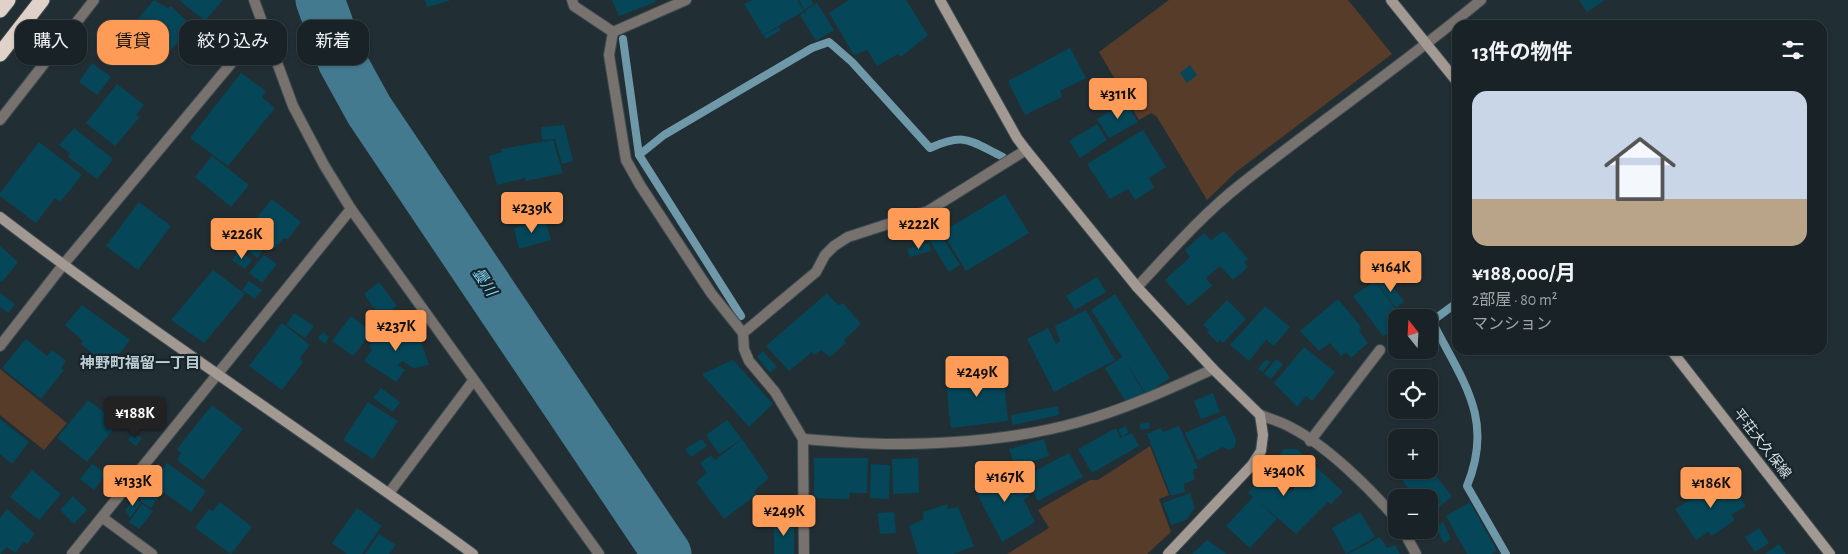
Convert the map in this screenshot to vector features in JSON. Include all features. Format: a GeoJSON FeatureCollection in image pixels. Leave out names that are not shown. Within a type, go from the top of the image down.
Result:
{"type":"FeatureCollection","features":[{"type":"Feature","properties":{"kind":"highway"},"geometry":{"type":"LineString","coordinates":[[0,10],[8,0]]}},
{"type":"Feature","properties":{"kind":"highway"},"geometry":{"type":"LineString","coordinates":[[0,54],[42,0]]}},
{"type":"Feature","properties":{"kind":"street"},"geometry":{"type":"LineString","coordinates":[[0,120],[94,0]]}},
{"type":"Feature","properties":{"kind":"street"},"geometry":{"type":"LineString","coordinates":[[254,0],[262,20]]}},
{"type":"Feature","properties":{"kind":"street"},"geometry":{"type":"LineString","coordinates":[[572,0],[574,6],[613,32]]}},
{"type":"Feature","properties":{"kind":"street"},"geometry":{"type":"LineString","coordinates":[[613,32],[686,0]]}},
{"type":"Feature","properties":{"kind":"street"},"geometry":{"type":"LineString","coordinates":[[940,0],[1026,150],[1137,287],[1213,369],[1260,415],[1292,428],[1310,440],[1376,496],[1388,510]]}},
{"type":"Feature","properties":{"kind":"street"},"geometry":{"type":"LineString","coordinates":[[1391,0],[1452,76]]}},
{"type":"Feature","properties":{"kind":"street"},"geometry":{"type":"LineString","coordinates":[[1457,20],[1481,0]]}},
{"type":"Feature","properties":{"kind":"street"},"geometry":{"type":"LineString","coordinates":[[1137,287],[1209,213],[1239,186],[1452,24]]}},
{"type":"Feature","properties":{"kind":"street"},"geometry":{"type":"LineString","coordinates":[[613,32],[609,55],[626,160],[640,185],[711,293],[744,333],[744,349],[749,361],[775,392],[803,439],[804,554]]}},
{"type":"Feature","properties":{"kind":"street"},"geometry":{"type":"LineString","coordinates":[[0,346],[63,265],[230,65]]}},
{"type":"Feature","properties":{"kind":"street"},"geometry":{"type":"LineString","coordinates":[[278,65],[293,106],[324,165],[351,209],[472,381],[599,554]]}},
{"type":"Feature","properties":{"kind":"street"},"geometry":{"type":"LineString","coordinates":[[744,333],[816,272],[825,255],[834,246],[848,237],[928,211],[1026,150]]}},
{"type":"Feature","properties":{"kind":"street"},"geometry":{"type":"LineString","coordinates":[[72,554],[351,209]]}},
{"type":"Feature","properties":{"kind":"street"},"geometry":{"type":"LineString","coordinates":[[0,217],[63,265],[216,375],[390,493],[473,554]]}},
{"type":"Feature","properties":{"kind":"street"},"geometry":{"type":"LineString","coordinates":[[1310,440],[1380,350]]}},
{"type":"Feature","properties":{"kind":"street","name":"平荘大久保線"},"geometry":{"type":"LineString","coordinates":[[1675,355],[1830,554]]}},
{"type":"Feature","properties":{"kind":"street"},"geometry":{"type":"LineString","coordinates":[[803,439],[890,444],[948,442],[1012,436],[1078,422],[1143,402],[1213,369]]}},
{"type":"Feature","properties":{"kind":"street"},"geometry":{"type":"LineString","coordinates":[[390,493],[472,381]]}},
{"type":"Feature","properties":{"kind":"street"},"geometry":{"type":"LineString","coordinates":[[1168,554],[1252,465],[1261,451],[1263,435],[1260,415]]}},
{"type":"Feature","properties":{"kind":"street"},"geometry":{"type":"LineString","coordinates":[[102,518],[152,554]]}},
{"type":"Feature","properties":{"kind":"street"},"geometry":{"type":"LineString","coordinates":[[1408,539],[1416,554]]}},
{"type":"Feature","properties":{"kind":"shaded area"},"geometry":{"type":"Polygon","coordinates":[[[1169,0],[1348,0],[1392,54],[1236,172],[1207,200],[1157,117],[1151,113],[1139,120],[1099,52],[1169,0]]]}},
{"type":"Feature","properties":{"kind":"shaded area"},"geometry":{"type":"Polygon","coordinates":[[[0,369],[67,423],[44,450],[0,415],[0,369]]]}},
{"type":"Feature","properties":{"kind":"shaded area"},"geometry":{"type":"Polygon","coordinates":[[[1150,446],[1169,495],[1159,499],[1171,532],[1147,554],[1007,554],[1049,528],[1038,510],[1090,480],[1098,480],[1150,446]]]}},
{"type":"Feature","properties":{"kind":"building"},"geometry":{"type":"Polygon","coordinates":[[[154,0],[168,8],[171,6],[186,20],[179,20],[179,44],[177,43],[169,52],[169,20],[137,20],[154,0]]]}},
{"type":"Feature","properties":{"kind":"building"},"geometry":{"type":"Polygon","coordinates":[[[179,0],[223,0],[206,20],[179,0]]]}},
{"type":"Feature","properties":{"kind":"building"},"geometry":{"type":"Polygon","coordinates":[[[425,0],[449,0],[449,1],[427,7],[425,0]]]}},
{"type":"Feature","properties":{"kind":"building"},"geometry":{"type":"Polygon","coordinates":[[[612,0],[655,0],[656,2],[619,16],[612,0]]]}},
{"type":"Feature","properties":{"kind":"building"},"geometry":{"type":"Polygon","coordinates":[[[752,0],[797,0],[804,11],[763,35],[744,4],[752,0]]]}},
{"type":"Feature","properties":{"kind":"building"},"geometry":{"type":"Polygon","coordinates":[[[799,0],[811,0],[814,4],[804,10],[799,0]]]}},
{"type":"Feature","properties":{"kind":"building"},"geometry":{"type":"Polygon","coordinates":[[[849,0],[906,0],[928,35],[901,57],[898,54],[877,66],[867,50],[854,55],[829,13],[849,0]]]}},
{"type":"Feature","properties":{"kind":"building"},"geometry":{"type":"Polygon","coordinates":[[[1579,0],[1605,0],[1587,12],[1579,0]]]}},
{"type":"Feature","properties":{"kind":"building"},"geometry":{"type":"Polygon","coordinates":[[[817,3],[834,30],[816,41],[800,15],[804,12],[807,15],[805,11],[817,3]]]}},
{"type":"Feature","properties":{"kind":"building"},"geometry":{"type":"Polygon","coordinates":[[[779,27],[781,30],[766,39],[764,35],[779,27]]]}},
{"type":"Feature","properties":{"kind":"building"},"geometry":{"type":"Polygon","coordinates":[[[1070,48],[1086,78],[1060,91],[1062,97],[1025,115],[1008,81],[1070,48]]]}},
{"type":"Feature","properties":{"kind":"building"},"geometry":{"type":"Polygon","coordinates":[[[92,63],[111,77],[97,95],[79,82],[92,63]]]}},
{"type":"Feature","properties":{"kind":"building"},"geometry":{"type":"Polygon","coordinates":[[[1190,65],[1197,75],[1187,83],[1180,73],[1190,65]]]}},
{"type":"Feature","properties":{"kind":"building"},"geometry":{"type":"Polygon","coordinates":[[[241,73],[266,91],[262,97],[275,108],[228,166],[190,138],[241,73]]]}},
{"type":"Feature","properties":{"kind":"building"},"geometry":{"type":"Polygon","coordinates":[[[117,84],[144,105],[136,115],[140,117],[115,146],[86,123],[117,84]]]}},
{"type":"Feature","properties":{"kind":"building"},"geometry":{"type":"Polygon","coordinates":[[[1126,102],[1138,122],[1109,138],[1097,119],[1126,102]]]}},
{"type":"Feature","properties":{"kind":"building"},"geometry":{"type":"Polygon","coordinates":[[[1097,124],[1107,140],[1080,158],[1069,141],[1097,124]]]}},
{"type":"Feature","properties":{"kind":"building"},"geometry":{"type":"Polygon","coordinates":[[[564,125],[573,161],[562,164],[555,139],[542,140],[541,127],[564,125]]]}},
{"type":"Feature","properties":{"kind":"building"},"geometry":{"type":"Polygon","coordinates":[[[74,128],[113,159],[97,179],[68,157],[70,153],[59,145],[74,128]]]}},
{"type":"Feature","properties":{"kind":"building"},"geometry":{"type":"Polygon","coordinates":[[[1143,130],[1166,167],[1149,178],[1154,188],[1135,200],[1128,189],[1110,199],[1087,164],[1143,130]]]}},
{"type":"Feature","properties":{"kind":"building"},"geometry":{"type":"Polygon","coordinates":[[[553,140],[563,173],[526,181],[525,178],[497,185],[489,156],[502,152],[501,149],[553,140]]]}},
{"type":"Feature","properties":{"kind":"building"},"geometry":{"type":"Polygon","coordinates":[[[39,142],[82,175],[60,202],[55,198],[36,223],[0,196],[0,193],[39,142]]]}},
{"type":"Feature","properties":{"kind":"building"},"geometry":{"type":"Polygon","coordinates":[[[212,156],[249,185],[231,207],[195,177],[212,156]]]}},
{"type":"Feature","properties":{"kind":"building"},"geometry":{"type":"Polygon","coordinates":[[[1005,194],[1029,233],[966,271],[942,232],[1005,194]]]}},
{"type":"Feature","properties":{"kind":"building"},"geometry":{"type":"Polygon","coordinates":[[[272,199],[301,222],[288,239],[284,238],[275,248],[268,244],[257,258],[238,241],[272,199]]]}},
{"type":"Feature","properties":{"kind":"building"},"geometry":{"type":"Polygon","coordinates":[[[139,202],[171,226],[138,270],[106,246],[139,202]]]}},
{"type":"Feature","properties":{"kind":"building"},"geometry":{"type":"Polygon","coordinates":[[[545,220],[551,240],[519,249],[514,228],[545,220]]]}},
{"type":"Feature","properties":{"kind":"building"},"geometry":{"type":"Polygon","coordinates":[[[1224,231],[1248,259],[1244,263],[1248,267],[1233,280],[1220,266],[1206,278],[1212,286],[1188,306],[1165,280],[1190,257],[1185,250],[1204,233],[1211,240],[1224,231]]]}},
{"type":"Feature","properties":{"kind":"building"},"geometry":{"type":"Polygon","coordinates":[[[940,234],[960,265],[949,272],[930,241],[940,234]]]}},
{"type":"Feature","properties":{"kind":"building"},"geometry":{"type":"Polygon","coordinates":[[[929,243],[931,251],[910,257],[907,249],[929,243]]]}},
{"type":"Feature","properties":{"kind":"building"},"geometry":{"type":"Polygon","coordinates":[[[0,246],[18,262],[2,282],[0,281],[0,246]]]}},
{"type":"Feature","properties":{"kind":"building"},"geometry":{"type":"Polygon","coordinates":[[[239,250],[252,260],[245,269],[232,260],[239,250]]]}},
{"type":"Feature","properties":{"kind":"building"},"geometry":{"type":"Polygon","coordinates":[[[264,255],[277,264],[262,283],[249,273],[264,255]]]}},
{"type":"Feature","properties":{"kind":"building"},"geometry":{"type":"Polygon","coordinates":[[[213,270],[245,294],[204,343],[171,320],[213,270]]]}},
{"type":"Feature","properties":{"kind":"building"},"geometry":{"type":"Polygon","coordinates":[[[1097,277],[1106,292],[1075,310],[1066,296],[1097,277]]]}},
{"type":"Feature","properties":{"kind":"building"},"geometry":{"type":"Polygon","coordinates":[[[1385,278],[1404,301],[1396,308],[1378,284],[1385,278]]]}},
{"type":"Feature","properties":{"kind":"building"},"geometry":{"type":"Polygon","coordinates":[[[249,281],[262,290],[255,299],[242,290],[249,281]]]}},
{"type":"Feature","properties":{"kind":"building"},"geometry":{"type":"Polygon","coordinates":[[[1375,281],[1395,309],[1388,309],[1388,333],[1383,336],[1353,296],[1375,281]]]}},
{"type":"Feature","properties":{"kind":"building"},"geometry":{"type":"Polygon","coordinates":[[[379,282],[397,306],[381,318],[364,294],[379,282]]]}},
{"type":"Feature","properties":{"kind":"building"},"geometry":{"type":"Polygon","coordinates":[[[0,293],[15,304],[8,313],[0,307],[0,293]]]}},
{"type":"Feature","properties":{"kind":"building"},"geometry":{"type":"Polygon","coordinates":[[[827,293],[838,305],[843,303],[861,324],[844,340],[846,343],[830,357],[821,350],[814,355],[812,352],[789,371],[766,346],[827,293]]]}},
{"type":"Feature","properties":{"kind":"building"},"geometry":{"type":"Polygon","coordinates":[[[1115,294],[1170,378],[1146,394],[1125,361],[1144,393],[1127,404],[1105,368],[1122,357],[1091,310],[1115,294]]]}},
{"type":"Feature","properties":{"kind":"building"},"geometry":{"type":"Polygon","coordinates":[[[1338,299],[1361,327],[1359,331],[1368,343],[1351,358],[1346,352],[1341,356],[1330,343],[1319,351],[1300,331],[1338,299]]]}},
{"type":"Feature","properties":{"kind":"building"},"geometry":{"type":"Polygon","coordinates":[[[1227,300],[1246,319],[1223,343],[1220,340],[1218,343],[1203,325],[1227,300]]]}},
{"type":"Feature","properties":{"kind":"building"},"geometry":{"type":"Polygon","coordinates":[[[82,305],[130,340],[109,367],[81,344],[83,341],[65,325],[82,305]]]}},
{"type":"Feature","properties":{"kind":"building"},"geometry":{"type":"Polygon","coordinates":[[[1265,306],[1290,327],[1274,346],[1266,340],[1249,361],[1230,345],[1265,306]]]}},
{"type":"Feature","properties":{"kind":"building"},"geometry":{"type":"Polygon","coordinates":[[[1086,310],[1115,360],[1054,392],[1027,339],[1048,328],[1056,344],[1060,341],[1055,326],[1086,310]]]}},
{"type":"Feature","properties":{"kind":"building"},"geometry":{"type":"Polygon","coordinates":[[[294,313],[314,326],[305,338],[286,325],[294,313]]]}},
{"type":"Feature","properties":{"kind":"building"},"geometry":{"type":"Polygon","coordinates":[[[351,316],[372,332],[353,356],[332,341],[351,316]]]}},
{"type":"Feature","properties":{"kind":"building"},"geometry":{"type":"Polygon","coordinates":[[[394,321],[421,342],[429,365],[414,368],[402,361],[398,365],[405,370],[396,382],[364,361],[372,350],[369,346],[375,337],[379,338],[394,321]]]}},
{"type":"Feature","properties":{"kind":"building"},"geometry":{"type":"Polygon","coordinates":[[[282,323],[310,345],[300,358],[303,362],[282,390],[249,366],[282,323]]]}},
{"type":"Feature","properties":{"kind":"building"},"geometry":{"type":"Polygon","coordinates":[[[323,332],[329,337],[325,344],[318,338],[323,332]]]}},
{"type":"Feature","properties":{"kind":"building"},"geometry":{"type":"Polygon","coordinates":[[[26,339],[47,356],[52,350],[66,361],[61,368],[64,370],[41,399],[2,368],[26,339]]]}},
{"type":"Feature","properties":{"kind":"building"},"geometry":{"type":"Polygon","coordinates":[[[1304,347],[1335,372],[1312,401],[1306,396],[1297,407],[1274,383],[1304,347]]]}},
{"type":"Feature","properties":{"kind":"building"},"geometry":{"type":"Polygon","coordinates":[[[763,351],[777,367],[770,373],[757,357],[763,351]]]}},
{"type":"Feature","properties":{"kind":"building"},"geometry":{"type":"Polygon","coordinates":[[[1266,359],[1270,362],[1263,372],[1258,369],[1266,359]]]}},
{"type":"Feature","properties":{"kind":"building"},"geometry":{"type":"Polygon","coordinates":[[[1276,359],[1283,364],[1271,379],[1264,374],[1276,359]]]}},
{"type":"Feature","properties":{"kind":"building"},"geometry":{"type":"Polygon","coordinates":[[[733,360],[773,404],[749,427],[702,374],[733,360]]]}},
{"type":"Feature","properties":{"kind":"building"},"geometry":{"type":"Polygon","coordinates":[[[1003,369],[1008,421],[952,428],[950,425],[946,374],[1003,369]]]}},
{"type":"Feature","properties":{"kind":"building"},"geometry":{"type":"Polygon","coordinates":[[[381,388],[400,402],[393,412],[373,398],[381,388]]]}},
{"type":"Feature","properties":{"kind":"building"},"geometry":{"type":"Polygon","coordinates":[[[1213,393],[1220,412],[1201,419],[1194,401],[1213,393]]]}},
{"type":"Feature","properties":{"kind":"building"},"geometry":{"type":"Polygon","coordinates":[[[88,400],[118,423],[87,462],[57,438],[88,400]]]}},
{"type":"Feature","properties":{"kind":"building"},"geometry":{"type":"Polygon","coordinates":[[[368,402],[398,421],[373,459],[343,440],[368,402]]]}},
{"type":"Feature","properties":{"kind":"building"},"geometry":{"type":"Polygon","coordinates":[[[212,405],[243,429],[203,480],[177,460],[181,453],[177,449],[212,405]]]}},
{"type":"Feature","properties":{"kind":"building"},"geometry":{"type":"Polygon","coordinates":[[[1058,406],[1059,415],[1012,425],[1011,415],[1058,406]]]}},
{"type":"Feature","properties":{"kind":"building"},"geometry":{"type":"Polygon","coordinates":[[[1225,415],[1236,440],[1235,447],[1229,450],[1223,447],[1198,460],[1185,433],[1225,415]]]}},
{"type":"Feature","properties":{"kind":"building"},"geometry":{"type":"Polygon","coordinates":[[[0,419],[29,442],[12,464],[0,454],[0,419]]]}},
{"type":"Feature","properties":{"kind":"building"},"geometry":{"type":"Polygon","coordinates":[[[727,420],[742,439],[719,454],[706,435],[727,420]]]}},
{"type":"Feature","properties":{"kind":"building"},"geometry":{"type":"Polygon","coordinates":[[[1149,422],[1150,428],[1140,430],[1140,424],[1149,422]]]}},
{"type":"Feature","properties":{"kind":"building"},"geometry":{"type":"Polygon","coordinates":[[[1125,426],[1129,432],[1122,437],[1118,430],[1125,426]]]}},
{"type":"Feature","properties":{"kind":"building"},"geometry":{"type":"Polygon","coordinates":[[[1179,426],[1198,468],[1193,470],[1195,479],[1184,484],[1185,492],[1171,496],[1147,434],[1160,428],[1163,432],[1179,426]]]}},
{"type":"Feature","properties":{"kind":"building"},"geometry":{"type":"Polygon","coordinates":[[[1116,428],[1120,438],[1132,433],[1139,446],[1092,473],[1078,449],[1116,428]]]}},
{"type":"Feature","properties":{"kind":"building"},"geometry":{"type":"Polygon","coordinates":[[[133,432],[142,438],[136,446],[128,440],[133,432]]]}},
{"type":"Feature","properties":{"kind":"building"},"geometry":{"type":"Polygon","coordinates":[[[702,439],[707,446],[691,457],[685,449],[702,439]]]}},
{"type":"Feature","properties":{"kind":"building"},"geometry":{"type":"Polygon","coordinates":[[[742,439],[769,478],[754,491],[756,495],[724,519],[696,482],[707,473],[700,463],[711,455],[715,460],[742,439]]]}},
{"type":"Feature","properties":{"kind":"building"},"geometry":{"type":"Polygon","coordinates":[[[1044,439],[1049,456],[1015,467],[1009,449],[1044,439]]]}},
{"type":"Feature","properties":{"kind":"building"},"geometry":{"type":"Polygon","coordinates":[[[1284,449],[1297,449],[1343,492],[1331,504],[1328,502],[1296,534],[1259,502],[1277,519],[1250,548],[1226,526],[1253,497],[1248,493],[1284,449]],[[1289,479],[1284,486],[1291,492],[1297,485],[1289,479]]]}},
{"type":"Feature","properties":{"kind":"building"},"geometry":{"type":"Polygon","coordinates":[[[1069,453],[1083,477],[1038,501],[1025,476],[1069,453]]]}},
{"type":"Feature","properties":{"kind":"building"},"geometry":{"type":"Polygon","coordinates":[[[814,458],[868,458],[867,493],[850,493],[849,499],[814,498],[814,458]]]}},
{"type":"Feature","properties":{"kind":"building"},"geometry":{"type":"Polygon","coordinates":[[[918,458],[919,493],[893,494],[892,459],[918,458]]]}},
{"type":"Feature","properties":{"kind":"building"},"geometry":{"type":"Polygon","coordinates":[[[167,463],[206,491],[191,512],[152,484],[167,463]]]}},
{"type":"Feature","properties":{"kind":"building"},"geometry":{"type":"Polygon","coordinates":[[[92,464],[106,474],[94,490],[80,479],[92,464]]]}},
{"type":"Feature","properties":{"kind":"building"},"geometry":{"type":"Polygon","coordinates":[[[871,464],[890,465],[889,499],[870,498],[871,464]]]}},
{"type":"Feature","properties":{"kind":"building"},"geometry":{"type":"Polygon","coordinates":[[[1012,465],[1029,496],[1024,500],[1035,522],[1002,542],[973,486],[1012,465]]]}},
{"type":"Feature","properties":{"kind":"building"},"geometry":{"type":"Polygon","coordinates":[[[32,470],[61,494],[39,520],[10,497],[32,470]]]}},
{"type":"Feature","properties":{"kind":"building"},"geometry":{"type":"Polygon","coordinates":[[[1724,477],[1746,506],[1731,515],[1735,520],[1712,536],[1708,532],[1696,540],[1675,509],[1724,477]]]}},
{"type":"Feature","properties":{"kind":"building"},"geometry":{"type":"Polygon","coordinates":[[[1401,479],[1438,479],[1452,496],[1438,508],[1438,489],[1409,489],[1401,479]]]}},
{"type":"Feature","properties":{"kind":"building"},"geometry":{"type":"Polygon","coordinates":[[[147,487],[159,496],[151,508],[139,500],[147,487]]]}},
{"type":"Feature","properties":{"kind":"building"},"geometry":{"type":"Polygon","coordinates":[[[1190,493],[1195,508],[1186,520],[1171,525],[1163,503],[1190,493]]]}},
{"type":"Feature","properties":{"kind":"building"},"geometry":{"type":"Polygon","coordinates":[[[73,496],[87,510],[74,524],[60,510],[73,496]]]}},
{"type":"Feature","properties":{"kind":"building"},"geometry":{"type":"Polygon","coordinates":[[[134,498],[141,503],[130,518],[125,510],[134,498]]]}},
{"type":"Feature","properties":{"kind":"building"},"geometry":{"type":"Polygon","coordinates":[[[220,502],[252,527],[231,554],[195,528],[209,509],[213,511],[220,502]]]}},
{"type":"Feature","properties":{"kind":"building"},"geometry":{"type":"Polygon","coordinates":[[[1470,502],[1497,551],[1491,554],[1467,554],[1446,516],[1470,502]]]}},
{"type":"Feature","properties":{"kind":"building"},"geometry":{"type":"Polygon","coordinates":[[[142,504],[153,511],[139,529],[129,522],[142,504]]]}},
{"type":"Feature","properties":{"kind":"building"},"geometry":{"type":"Polygon","coordinates":[[[947,504],[948,509],[958,507],[974,546],[953,554],[918,554],[909,526],[924,519],[923,512],[947,504]]]}},
{"type":"Feature","properties":{"kind":"building"},"geometry":{"type":"Polygon","coordinates":[[[357,508],[382,526],[362,554],[347,554],[332,543],[357,508]]]}},
{"type":"Feature","properties":{"kind":"building"},"geometry":{"type":"Polygon","coordinates":[[[7,509],[35,534],[27,544],[24,542],[15,553],[7,547],[0,554],[0,518],[7,509]]]}},
{"type":"Feature","properties":{"kind":"building"},"geometry":{"type":"Polygon","coordinates":[[[894,512],[896,533],[880,534],[878,513],[894,512]]]}},
{"type":"Feature","properties":{"kind":"building"},"geometry":{"type":"Polygon","coordinates":[[[1360,512],[1375,537],[1346,554],[1332,528],[1360,512]]]}},
{"type":"Feature","properties":{"kind":"building"},"geometry":{"type":"Polygon","coordinates":[[[774,519],[794,520],[794,554],[774,554],[774,519]]]}},
{"type":"Feature","properties":{"kind":"building"},"geometry":{"type":"Polygon","coordinates":[[[1443,522],[1451,539],[1444,543],[1438,531],[1438,526],[1443,522]]]}},
{"type":"Feature","properties":{"kind":"building"},"geometry":{"type":"Polygon","coordinates":[[[1759,528],[1769,543],[1755,552],[1745,537],[1759,528]]]}},
{"type":"Feature","properties":{"kind":"building"},"geometry":{"type":"Polygon","coordinates":[[[379,534],[396,545],[389,554],[365,554],[379,534]]]}},
{"type":"Feature","properties":{"kind":"building"},"geometry":{"type":"Polygon","coordinates":[[[1380,537],[1387,548],[1395,545],[1400,554],[1348,554],[1380,537]]]}},
{"type":"Feature","properties":{"kind":"building"},"geometry":{"type":"Polygon","coordinates":[[[1207,540],[1227,554],[1192,554],[1207,540]]]}},
{"type":"Feature","properties":{"kind":"building"},"geometry":{"type":"Polygon","coordinates":[[[1779,544],[1786,554],[1765,554],[1779,544]]]}},
{"type":"Feature","properties":{"kind":"waterway","name":"曇川"},"geometry":{"type":"LineString","coordinates":[[320,0],[342,61],[369,110],[667,554]]}},
{"type":"Feature","properties":{"kind":"waterway"},"geometry":{"type":"LineString","coordinates":[[623,39],[639,155],[741,316]]}},
{"type":"Feature","properties":{"kind":"waterway"},"geometry":{"type":"LineString","coordinates":[[639,155],[664,135],[812,48],[829,42],[852,62],[930,148],[952,140],[968,140],[1003,157]]}},
{"type":"Feature","properties":{"kind":"waterway"},"geometry":{"type":"LineString","coordinates":[[1452,306],[1432,321],[1464,382],[1476,420],[1478,440],[1475,462],[1467,486],[1506,554]]}},
{"type":"Feature","properties":{"kind":"district","name":"神野町福留一丁目"},"geometry":{"type":"Point","coordinates":[140,363]}}]}
